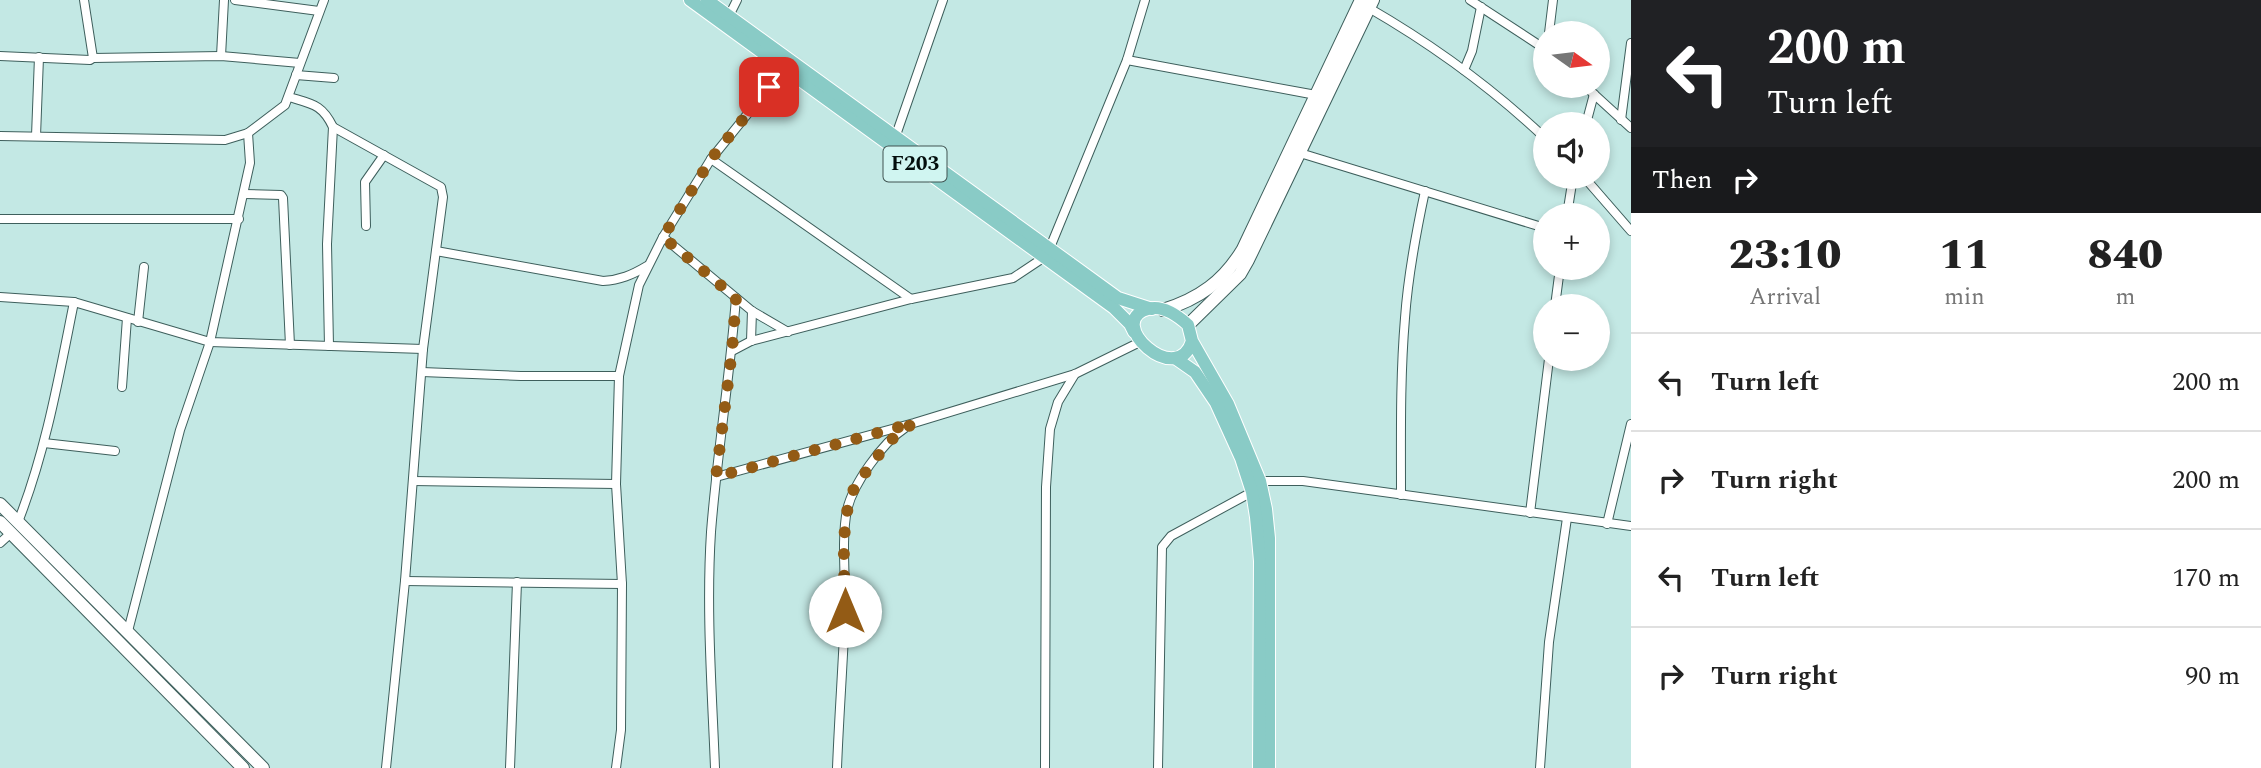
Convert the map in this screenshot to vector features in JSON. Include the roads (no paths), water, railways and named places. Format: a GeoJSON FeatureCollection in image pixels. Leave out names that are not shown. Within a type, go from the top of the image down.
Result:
{"type":"FeatureCollection","features":[{"type":"Feature","properties":{"kind":"main road","name":"F203"},"geometry":{"type":"LineString","coordinates":[[690,0],[1046,254],[1118,298],[1158,309]]}},
{"type":"Feature","properties":{"kind":"main road","name":"F203"},"geometry":{"type":"LineString","coordinates":[[707,0],[895,138],[1046,254],[1114,309],[1130,324],[1138,338]]}},
{"type":"Feature","properties":{"kind":"main road"},"geometry":{"type":"LineString","coordinates":[[1259,768],[1260,561],[1252,492],[1241,458],[1216,403],[1195,372],[1175,358],[1154,352],[1138,338],[1136,319],[1143,311],[1192,300],[1226,274],[1235,263],[1316,95],[1368,3]]}},
{"type":"Feature","properties":{"kind":"main road"},"geometry":{"type":"LineString","coordinates":[[1188,325],[1240,274],[1300,153],[1368,3]]}},
{"type":"Feature","properties":{"kind":"main road"},"geometry":{"type":"LineString","coordinates":[[1158,309],[1177,316],[1188,325],[1192,341],[1228,404],[1260,481],[1269,538],[1269,768]]}},
{"type":"Feature","properties":{"kind":"main road"},"geometry":{"type":"LineString","coordinates":[[1175,358],[1185,353],[1192,341]]}},
{"type":"Feature","properties":{"kind":"main road"},"geometry":{"type":"LineString","coordinates":[[0,504],[14,527],[243,768]]}},
{"type":"Feature","properties":{"kind":"main road"},"geometry":{"type":"LineString","coordinates":[[0,522],[14,527],[128,631],[263,768]]}},
{"type":"Feature","properties":{"kind":"street"},"geometry":{"type":"LineString","coordinates":[[84,0],[93,58]]}},
{"type":"Feature","properties":{"kind":"street"},"geometry":{"type":"LineString","coordinates":[[221,56],[224,0]]}},
{"type":"Feature","properties":{"kind":"street"},"geometry":{"type":"LineString","coordinates":[[234,0],[319,11]]}},
{"type":"Feature","properties":{"kind":"street"},"geometry":{"type":"LineString","coordinates":[[0,136],[225,140],[248,132],[281,110],[289,97],[324,0]]}},
{"type":"Feature","properties":{"kind":"street"},"geometry":{"type":"LineString","coordinates":[[729,16],[737,0]]}},
{"type":"Feature","properties":{"kind":"street"},"geometry":{"type":"LineString","coordinates":[[895,138],[943,0]]}},
{"type":"Feature","properties":{"kind":"street"},"geometry":{"type":"LineString","coordinates":[[732,351],[751,341],[911,299],[1013,278],[1046,254],[1127,60],[1144,0]]}},
{"type":"Feature","properties":{"kind":"street"},"geometry":{"type":"LineString","coordinates":[[1470,0],[1533,41]]}},
{"type":"Feature","properties":{"kind":"street"},"geometry":{"type":"LineString","coordinates":[[1550,21],[1553,0]]}},
{"type":"Feature","properties":{"kind":"street"},"geometry":{"type":"LineString","coordinates":[[1368,3],[1490,88],[1533,127]]}},
{"type":"Feature","properties":{"kind":"street"},"geometry":{"type":"LineString","coordinates":[[1464,70],[1472,51],[1481,7]]}},
{"type":"Feature","properties":{"kind":"street"},"geometry":{"type":"LineString","coordinates":[[1621,120],[1631,43]]}},
{"type":"Feature","properties":{"kind":"street"},"geometry":{"type":"LineString","coordinates":[[0,56],[90,60],[221,56],[300,62]]}},
{"type":"Feature","properties":{"kind":"street"},"geometry":{"type":"LineString","coordinates":[[36,136],[39,57]]}},
{"type":"Feature","properties":{"kind":"street"},"geometry":{"type":"LineString","coordinates":[[1127,60],[1316,95]]}},
{"type":"Feature","properties":{"kind":"street"},"geometry":{"type":"LineString","coordinates":[[616,768],[621,730],[622,584],[616,484],[620,376],[639,285],[663,237],[711,159],[784,69]]}},
{"type":"Feature","properties":{"kind":"street"},"geometry":{"type":"LineString","coordinates":[[296,75],[334,78]]}},
{"type":"Feature","properties":{"kind":"street"},"geometry":{"type":"LineString","coordinates":[[289,97],[318,106],[333,127],[327,244],[329,346]]}},
{"type":"Feature","properties":{"kind":"street"},"geometry":{"type":"LineString","coordinates":[[1598,98],[1631,128]]}},
{"type":"Feature","properties":{"kind":"street"},"geometry":{"type":"LineString","coordinates":[[333,127],[441,187],[443,197],[423,349],[405,582],[386,768]]}},
{"type":"Feature","properties":{"kind":"street"},"geometry":{"type":"LineString","coordinates":[[128,631],[180,430],[210,342],[250,163],[248,132]]}},
{"type":"Feature","properties":{"kind":"street"},"geometry":{"type":"LineString","coordinates":[[1300,153],[1533,224]]}},
{"type":"Feature","properties":{"kind":"street"},"geometry":{"type":"LineString","coordinates":[[366,226],[365,181],[384,155]]}},
{"type":"Feature","properties":{"kind":"street"},"geometry":{"type":"LineString","coordinates":[[711,159],[911,299]]}},
{"type":"Feature","properties":{"kind":"street"},"geometry":{"type":"LineString","coordinates":[[1594,189],[1631,231]]}},
{"type":"Feature","properties":{"kind":"street"},"geometry":{"type":"LineString","coordinates":[[1401,495],[1405,317],[1414,243],[1425,191]]}},
{"type":"Feature","properties":{"kind":"street"},"geometry":{"type":"LineString","coordinates":[[244,194],[281,195],[284,198],[290,345]]}},
{"type":"Feature","properties":{"kind":"street"},"geometry":{"type":"LineString","coordinates":[[0,219],[239,219]]}},
{"type":"Feature","properties":{"kind":"street"},"geometry":{"type":"LineString","coordinates":[[663,237],[736,298],[788,332]]}},
{"type":"Feature","properties":{"kind":"street"},"geometry":{"type":"LineString","coordinates":[[436,251],[603,282],[631,276],[649,264]]}},
{"type":"Feature","properties":{"kind":"street"},"geometry":{"type":"LineString","coordinates":[[138,322],[144,267]]}},
{"type":"Feature","properties":{"kind":"street"},"geometry":{"type":"LineString","coordinates":[[0,297],[74,302],[210,342],[423,349]]}},
{"type":"Feature","properties":{"kind":"street"},"geometry":{"type":"LineString","coordinates":[[715,768],[709,587],[716,477],[736,298]]}},
{"type":"Feature","properties":{"kind":"street"},"geometry":{"type":"LineString","coordinates":[[0,543],[14,527],[32,487],[53,410],[74,302]]}},
{"type":"Feature","properties":{"kind":"street"},"geometry":{"type":"LineString","coordinates":[[751,341],[752,310]]}},
{"type":"Feature","properties":{"kind":"street"},"geometry":{"type":"LineString","coordinates":[[122,387],[127,318]]}},
{"type":"Feature","properties":{"kind":"street"},"geometry":{"type":"LineString","coordinates":[[716,477],[914,423],[1074,374],[1138,338]]}},
{"type":"Feature","properties":{"kind":"street"},"geometry":{"type":"LineString","coordinates":[[1530,513],[1548,371]]}},
{"type":"Feature","properties":{"kind":"street"},"geometry":{"type":"LineString","coordinates":[[422,372],[620,376]]}},
{"type":"Feature","properties":{"kind":"street"},"geometry":{"type":"LineString","coordinates":[[1045,768],[1046,487],[1050,429],[1058,402],[1074,374]]}},
{"type":"Feature","properties":{"kind":"street"},"geometry":{"type":"LineString","coordinates":[[837,768],[847,512],[855,488],[881,451],[896,434],[914,423]]}},
{"type":"Feature","properties":{"kind":"street"},"geometry":{"type":"LineString","coordinates":[[1607,524],[1631,424]]}},
{"type":"Feature","properties":{"kind":"street"},"geometry":{"type":"LineString","coordinates":[[44,443],[114,451]]}},
{"type":"Feature","properties":{"kind":"street"},"geometry":{"type":"LineString","coordinates":[[413,481],[616,484]]}},
{"type":"Feature","properties":{"kind":"street"},"geometry":{"type":"LineString","coordinates":[[1260,481],[1303,481],[1631,526]]}},
{"type":"Feature","properties":{"kind":"street"},"geometry":{"type":"LineString","coordinates":[[1158,768],[1162,547],[1171,536],[1252,492]]}},
{"type":"Feature","properties":{"kind":"street"},"geometry":{"type":"LineString","coordinates":[[1540,768],[1549,642],[1567,518]]}},
{"type":"Feature","properties":{"kind":"street"},"geometry":{"type":"LineString","coordinates":[[405,582],[622,584]]}},
{"type":"Feature","properties":{"kind":"street"},"geometry":{"type":"LineString","coordinates":[[510,768],[517,582]]}}]}
